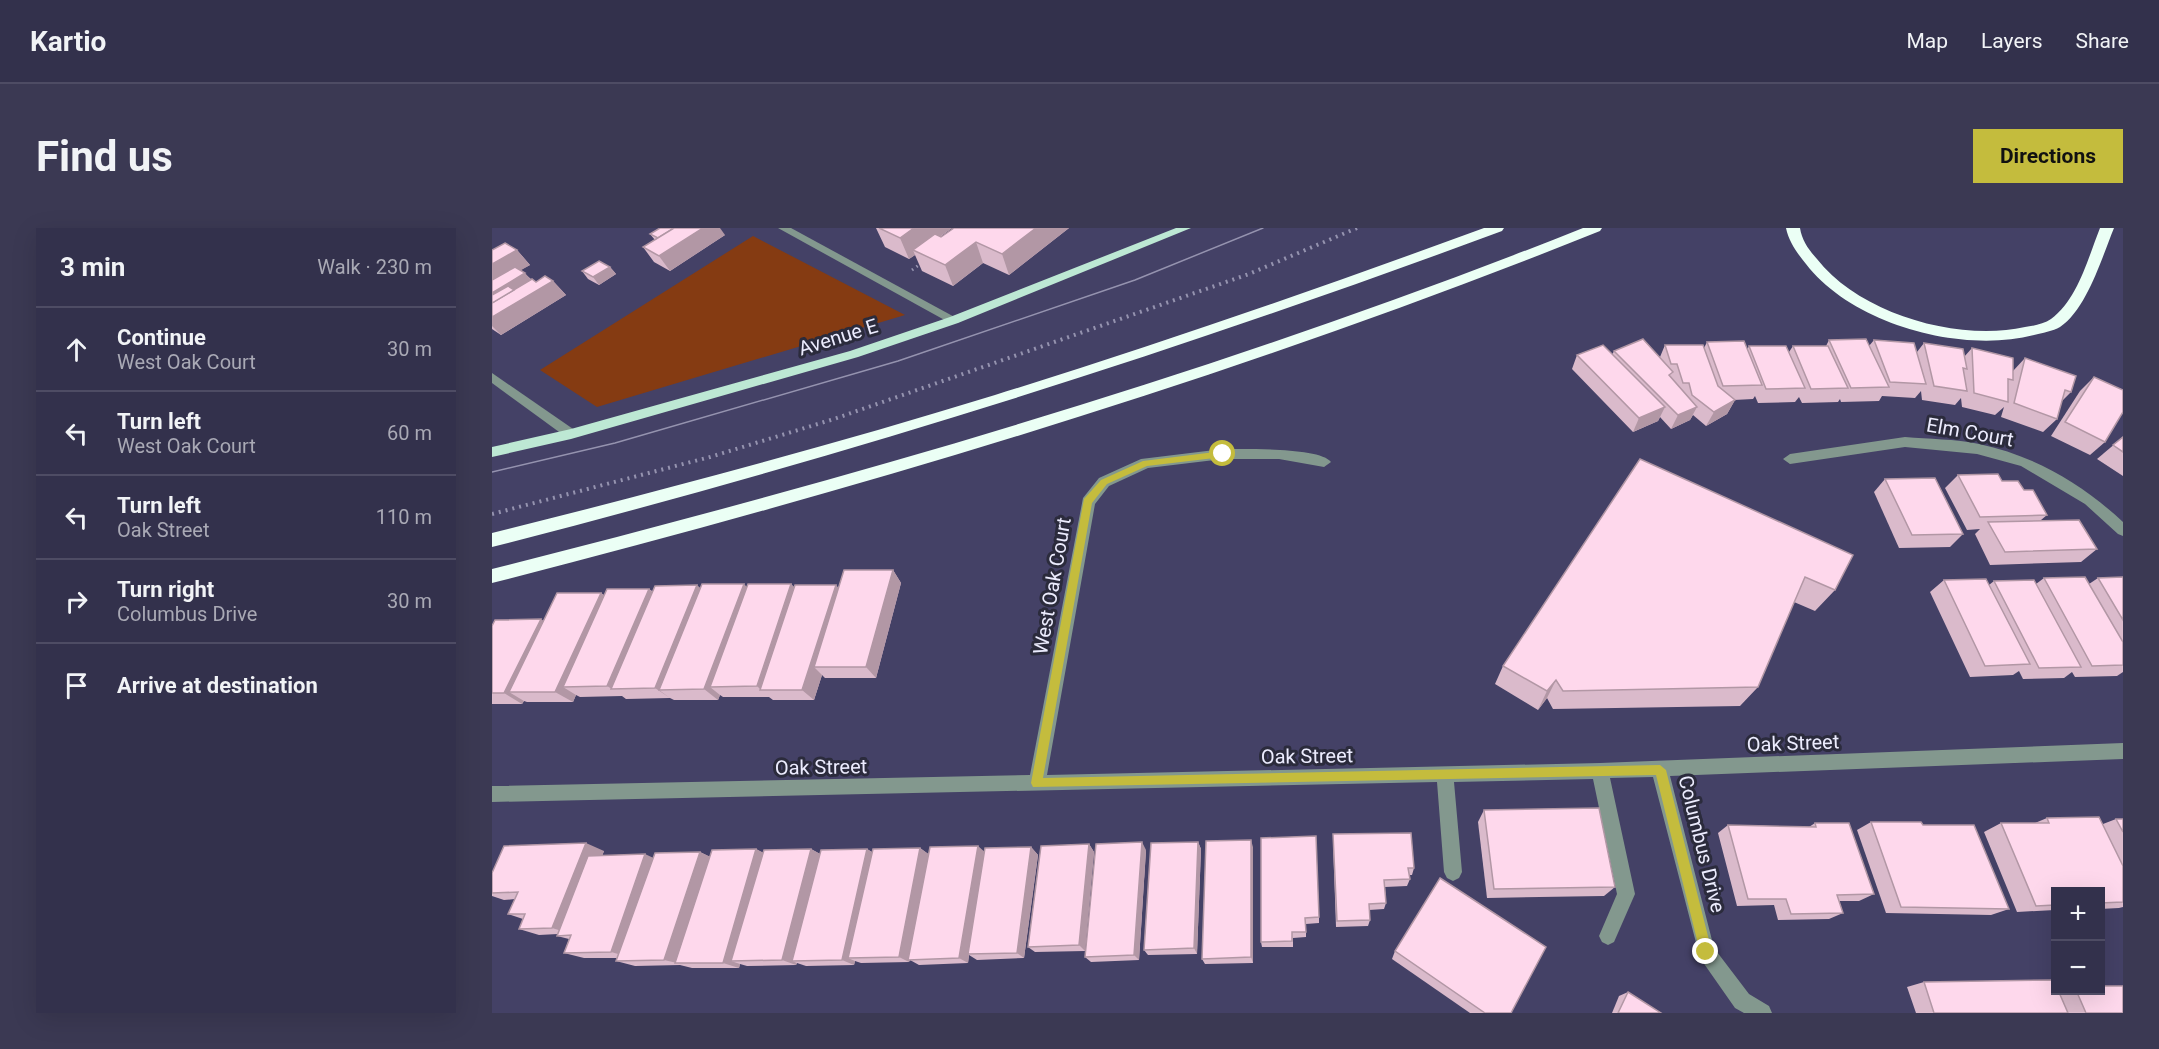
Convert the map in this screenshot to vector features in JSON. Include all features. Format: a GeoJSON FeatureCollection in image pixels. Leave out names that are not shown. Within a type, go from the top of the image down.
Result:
{"type":"FeatureCollection","features":[{"type":"Feature","properties":{"kind":"highway"},"geometry":{"type":"LineString","coordinates":[[492,540],[765,470],[1044,387],[1304,299],[1497,228]]}},
{"type":"Feature","properties":{"kind":"highway"},"geometry":{"type":"LineString","coordinates":[[492,576],[750,508],[1079,410],[1359,317],[1595,228]]}},
{"type":"Feature","properties":{"kind":"highway"},"geometry":{"type":"LineString","coordinates":[[1793,228],[1793,236],[1811,264],[1838,288],[1882,313],[1924,327],[1975,336],[2017,335],[2054,324],[2075,300],[2107,228]]}},
{"type":"Feature","properties":{"kind":"main road","name":"Avenue E"},"geometry":{"type":"LineString","coordinates":[[492,452],[571,434],[854,354],[954,320],[1186,228]]}},
{"type":"Feature","properties":{"kind":"street"},"geometry":{"type":"LineString","coordinates":[[783,228],[954,320]]}},
{"type":"Feature","properties":{"kind":"street"},"geometry":{"type":"LineString","coordinates":[[492,377],[571,434]]}},
{"type":"Feature","properties":{"kind":"street","name":"Elm Court"},"geometry":{"type":"LineString","coordinates":[[1790,459],[1905,442],[1977,449],[2025,462],[2090,500],[2123,530]]}},
{"type":"Feature","properties":{"kind":"street","name":"West Oak Court"},"geometry":{"type":"LineString","coordinates":[[1036,783],[1088,502],[1104,482],[1146,463],[1223,454],[1279,454],[1324,462]]}},
{"type":"Feature","properties":{"kind":"street","name":"Oak Street"},"geometry":{"type":"LineString","coordinates":[[492,794],[1660,770],[2123,751]]}},
{"type":"Feature","properties":{"kind":"street","name":"Columbus Drive"},"geometry":{"type":"LineString","coordinates":[[1660,770],[1706,952],[1742,1001],[1762,1013]]}},
{"type":"Feature","properties":{"kind":"street"},"geometry":{"type":"LineString","coordinates":[[1600,771],[1626,894],[1608,936]]}},
{"type":"Feature","properties":{"kind":"street"},"geometry":{"type":"LineString","coordinates":[[1445,774],[1453,872]]}},
{"type":"Feature","properties":{"kind":"path"},"geometry":{"type":"LineString","coordinates":[[912,270],[931,256]]}},
{"type":"Feature","properties":{"kind":"shaded area"},"geometry":{"type":"Polygon","coordinates":[[[753,236],[905,315],[597,407],[540,370],[753,236]]]}},
{"type":"Feature","properties":{"kind":"building"},"geometry":{"type":"Polygon","coordinates":[[[660,228],[674,228],[658,238],[650,234],[660,228]]]}},
{"type":"Feature","properties":{"kind":"building"},"geometry":{"type":"Polygon","coordinates":[[[674,228],[703,228],[659,256],[643,247],[674,228]]]}},
{"type":"Feature","properties":{"kind":"building"},"geometry":{"type":"Polygon","coordinates":[[[879,228],[914,228],[900,238],[879,228]]]}},
{"type":"Feature","properties":{"kind":"building"},"geometry":{"type":"Polygon","coordinates":[[[954,228],[1036,228],[1002,254],[976,242],[945,265],[913,250],[935,234],[941,237],[954,228]]]}},
{"type":"Feature","properties":{"kind":"building"},"geometry":{"type":"Polygon","coordinates":[[[505,243],[517,250],[492,264],[492,250],[505,243]]]}},
{"type":"Feature","properties":{"kind":"building"},"geometry":{"type":"Polygon","coordinates":[[[599,261],[610,267],[593,277],[582,271],[599,261]]]}},
{"type":"Feature","properties":{"kind":"building"},"geometry":{"type":"Polygon","coordinates":[[[515,267],[525,273],[492,293],[492,280],[515,267]]]}},
{"type":"Feature","properties":{"kind":"building"},"geometry":{"type":"Polygon","coordinates":[[[545,276],[553,281],[492,317],[492,303],[532,279],[536,282],[545,276]]]}},
{"type":"Feature","properties":{"kind":"building"},"geometry":{"type":"Polygon","coordinates":[[[508,286],[514,290],[492,303],[492,295],[508,286]]]}},
{"type":"Feature","properties":{"kind":"building"},"geometry":{"type":"Polygon","coordinates":[[[1643,339],[1673,372],[1669,375],[1697,407],[1678,415],[1614,351],[1643,339]]]}},
{"type":"Feature","properties":{"kind":"building"},"geometry":{"type":"Polygon","coordinates":[[[1866,339],[1889,387],[1851,388],[1829,340],[1866,339]]]}},
{"type":"Feature","properties":{"kind":"building"},"geometry":{"type":"Polygon","coordinates":[[[1874,340],[1914,343],[1926,384],[1890,382],[1874,340]]]}},
{"type":"Feature","properties":{"kind":"building"},"geometry":{"type":"Polygon","coordinates":[[[1744,341],[1762,385],[1723,386],[1707,342],[1744,341]]]}},
{"type":"Feature","properties":{"kind":"building"},"geometry":{"type":"Polygon","coordinates":[[[1924,343],[1963,349],[1967,369],[1963,368],[1967,391],[1934,386],[1924,343]]]}},
{"type":"Feature","properties":{"kind":"building"},"geometry":{"type":"Polygon","coordinates":[[[1603,345],[1665,407],[1639,418],[1577,355],[1603,345]]]}},
{"type":"Feature","properties":{"kind":"building"},"geometry":{"type":"Polygon","coordinates":[[[1665,345],[1703,345],[1718,386],[1735,400],[1714,412],[1692,395],[1689,383],[1683,383],[1677,364],[1671,364],[1665,345]]]}},
{"type":"Feature","properties":{"kind":"building"},"geometry":{"type":"Polygon","coordinates":[[[1749,346],[1786,346],[1805,388],[1766,389],[1749,346]]]}},
{"type":"Feature","properties":{"kind":"building"},"geometry":{"type":"Polygon","coordinates":[[[1793,346],[1828,346],[1848,388],[1811,389],[1793,346]]]}},
{"type":"Feature","properties":{"kind":"building"},"geometry":{"type":"Polygon","coordinates":[[[1972,348],[2013,358],[2013,380],[2008,379],[2008,402],[1974,393],[1972,348]]]}},
{"type":"Feature","properties":{"kind":"building"},"geometry":{"type":"Polygon","coordinates":[[[2025,358],[2076,376],[2071,392],[2065,390],[2057,419],[2014,403],[2025,358]]]}},
{"type":"Feature","properties":{"kind":"building"},"geometry":{"type":"Polygon","coordinates":[[[2094,377],[2123,390],[2123,412],[2105,442],[2065,422],[2094,377]]]}},
{"type":"Feature","properties":{"kind":"building"},"geometry":{"type":"Polygon","coordinates":[[[2123,437],[2123,452],[2113,445],[2123,437]]]}},
{"type":"Feature","properties":{"kind":"building"},"geometry":{"type":"Polygon","coordinates":[[[1640,459],[1853,555],[1835,590],[1805,577],[1758,687],[1563,691],[1556,680],[1547,691],[1503,666],[1640,459]]]}},
{"type":"Feature","properties":{"kind":"building"},"geometry":{"type":"Polygon","coordinates":[[[1998,474],[2002,481],[2018,481],[2024,490],[2033,490],[2047,515],[1980,517],[1958,475],[1998,474]]]}},
{"type":"Feature","properties":{"kind":"building"},"geometry":{"type":"Polygon","coordinates":[[[1935,478],[1963,534],[1912,535],[1885,479],[1935,478]]]}},
{"type":"Feature","properties":{"kind":"building"},"geometry":{"type":"Polygon","coordinates":[[[2079,520],[2097,549],[2005,552],[1988,522],[2079,520]]]}},
{"type":"Feature","properties":{"kind":"building"},"geometry":{"type":"Polygon","coordinates":[[[844,570],[893,570],[866,667],[814,667],[844,570]]]}},
{"type":"Feature","properties":{"kind":"building"},"geometry":{"type":"Polygon","coordinates":[[[2085,577],[2123,642],[2123,665],[2092,666],[2044,578],[2085,577]]]}},
{"type":"Feature","properties":{"kind":"building"},"geometry":{"type":"Polygon","coordinates":[[[2123,577],[2123,620],[2098,578],[2123,577]]]}},
{"type":"Feature","properties":{"kind":"building"},"geometry":{"type":"Polygon","coordinates":[[[1986,579],[2030,664],[1985,666],[1944,580],[1986,579]]]}},
{"type":"Feature","properties":{"kind":"building"},"geometry":{"type":"Polygon","coordinates":[[[2034,580],[2081,667],[2039,668],[1994,581],[2034,580]]]}},
{"type":"Feature","properties":{"kind":"building"},"geometry":{"type":"Polygon","coordinates":[[[702,584],[744,584],[704,689],[659,690],[702,584]]]}},
{"type":"Feature","properties":{"kind":"building"},"geometry":{"type":"Polygon","coordinates":[[[748,584],[791,584],[757,686],[710,687],[748,584]]]}},
{"type":"Feature","properties":{"kind":"building"},"geometry":{"type":"Polygon","coordinates":[[[697,585],[655,688],[611,689],[655,586],[697,585]]]}},
{"type":"Feature","properties":{"kind":"building"},"geometry":{"type":"Polygon","coordinates":[[[795,585],[836,585],[802,690],[760,690],[795,585]]]}},
{"type":"Feature","properties":{"kind":"building"},"geometry":{"type":"Polygon","coordinates":[[[607,589],[649,589],[607,686],[563,687],[607,589]]]}},
{"type":"Feature","properties":{"kind":"building"},"geometry":{"type":"Polygon","coordinates":[[[557,593],[601,593],[555,692],[509,692],[557,593]]]}},
{"type":"Feature","properties":{"kind":"building"},"geometry":{"type":"Polygon","coordinates":[[[541,619],[504,693],[492,693],[492,626],[495,620],[541,619]]]}},
{"type":"Feature","properties":{"kind":"building"},"geometry":{"type":"Polygon","coordinates":[[[1599,808],[1615,887],[1494,889],[1484,810],[1599,808]]]}},
{"type":"Feature","properties":{"kind":"building"},"geometry":{"type":"Polygon","coordinates":[[[2099,817],[2123,866],[2123,902],[2105,903],[2105,887],[2051,887],[2051,905],[2036,906],[2001,823],[2049,823],[2047,818],[2099,817]]]}},
{"type":"Feature","properties":{"kind":"building"},"geometry":{"type":"Polygon","coordinates":[[[2116,819],[2123,819],[2123,832],[2116,819]]]}},
{"type":"Feature","properties":{"kind":"building"},"geometry":{"type":"Polygon","coordinates":[[[1871,822],[1974,825],[2009,909],[1901,907],[1871,822]]]}},
{"type":"Feature","properties":{"kind":"building"},"geometry":{"type":"Polygon","coordinates":[[[1815,823],[1849,823],[1874,894],[1837,895],[1843,913],[1791,914],[1786,899],[1748,899],[1728,825],[1816,827],[1815,823]]]}},
{"type":"Feature","properties":{"kind":"building"},"geometry":{"type":"Polygon","coordinates":[[[1411,833],[1414,868],[1408,868],[1410,879],[1384,880],[1386,903],[1369,904],[1370,920],[1337,921],[1333,834],[1411,833]]]}},
{"type":"Feature","properties":{"kind":"building"},"geometry":{"type":"Polygon","coordinates":[[[1316,836],[1319,917],[1305,918],[1306,932],[1292,932],[1292,941],[1261,942],[1261,838],[1316,836]]]}},
{"type":"Feature","properties":{"kind":"building"},"geometry":{"type":"Polygon","coordinates":[[[1251,840],[1251,957],[1202,959],[1206,841],[1251,840]]]}},
{"type":"Feature","properties":{"kind":"building"},"geometry":{"type":"Polygon","coordinates":[[[1142,842],[1134,955],[1085,957],[1096,844],[1142,842]]]}},
{"type":"Feature","properties":{"kind":"building"},"geometry":{"type":"Polygon","coordinates":[[[1198,842],[1194,948],[1144,950],[1151,843],[1198,842]]]}},
{"type":"Feature","properties":{"kind":"building"},"geometry":{"type":"Polygon","coordinates":[[[586,843],[552,928],[519,929],[525,914],[508,914],[518,892],[492,893],[492,873],[504,846],[586,843]]]}},
{"type":"Feature","properties":{"kind":"building"},"geometry":{"type":"Polygon","coordinates":[[[1089,844],[1079,945],[1028,947],[1041,846],[1089,844]]]}},
{"type":"Feature","properties":{"kind":"building"},"geometry":{"type":"Polygon","coordinates":[[[978,846],[959,958],[908,960],[930,847],[978,846]]]}},
{"type":"Feature","properties":{"kind":"building"},"geometry":{"type":"Polygon","coordinates":[[[1031,847],[1017,953],[968,954],[985,848],[1031,847]]]}},
{"type":"Feature","properties":{"kind":"building"},"geometry":{"type":"Polygon","coordinates":[[[920,848],[899,957],[848,958],[873,849],[920,848]]]}},
{"type":"Feature","properties":{"kind":"building"},"geometry":{"type":"Polygon","coordinates":[[[756,849],[723,963],[675,963],[712,850],[756,849]]]}},
{"type":"Feature","properties":{"kind":"building"},"geometry":{"type":"Polygon","coordinates":[[[811,849],[782,960],[731,961],[764,850],[811,849]]]}},
{"type":"Feature","properties":{"kind":"building"},"geometry":{"type":"Polygon","coordinates":[[[867,849],[842,960],[792,961],[821,850],[867,849]]]}},
{"type":"Feature","properties":{"kind":"building"},"geometry":{"type":"Polygon","coordinates":[[[700,852],[664,960],[616,961],[655,853],[700,852]]]}},
{"type":"Feature","properties":{"kind":"building"},"geometry":{"type":"Polygon","coordinates":[[[645,854],[611,952],[564,953],[571,935],[557,936],[588,856],[645,854]]]}},
{"type":"Feature","properties":{"kind":"building"},"geometry":{"type":"Polygon","coordinates":[[[1440,878],[1546,947],[1511,1013],[1485,1013],[1395,951],[1440,878]]]}},
{"type":"Feature","properties":{"kind":"building"},"geometry":{"type":"Polygon","coordinates":[[[2051,980],[2051,995],[2060,995],[2068,1013],[1934,1013],[1924,982],[2051,980]]]}},
{"type":"Feature","properties":{"kind":"building"},"geometry":{"type":"Polygon","coordinates":[[[2105,986],[2123,986],[2123,1013],[2086,1013],[2078,995],[2105,995],[2105,986]]]}},
{"type":"Feature","properties":{"kind":"building"},"geometry":{"type":"Polygon","coordinates":[[[1628,992],[1661,1013],[1618,1013],[1628,992]]]}},
{"type":"Feature","properties":{"kind":"tram line"},"geometry":{"type":"LineString","coordinates":[[492,472],[615,443],[898,361],[1135,280],[1263,228]]}},
{"type":"Feature","properties":{"kind":"railway"},"geometry":{"type":"LineString","coordinates":[[492,514],[710,457],[834,419],[1249,274],[1357,228]]}},
{"type":"Feature","properties":{"kind":"route"},"geometry":{"type":"LineString","coordinates":[[1223,454],[1146,463],[1104,482],[1088,502],[1036,783],[1660,770],[1706,952]]}}]}
